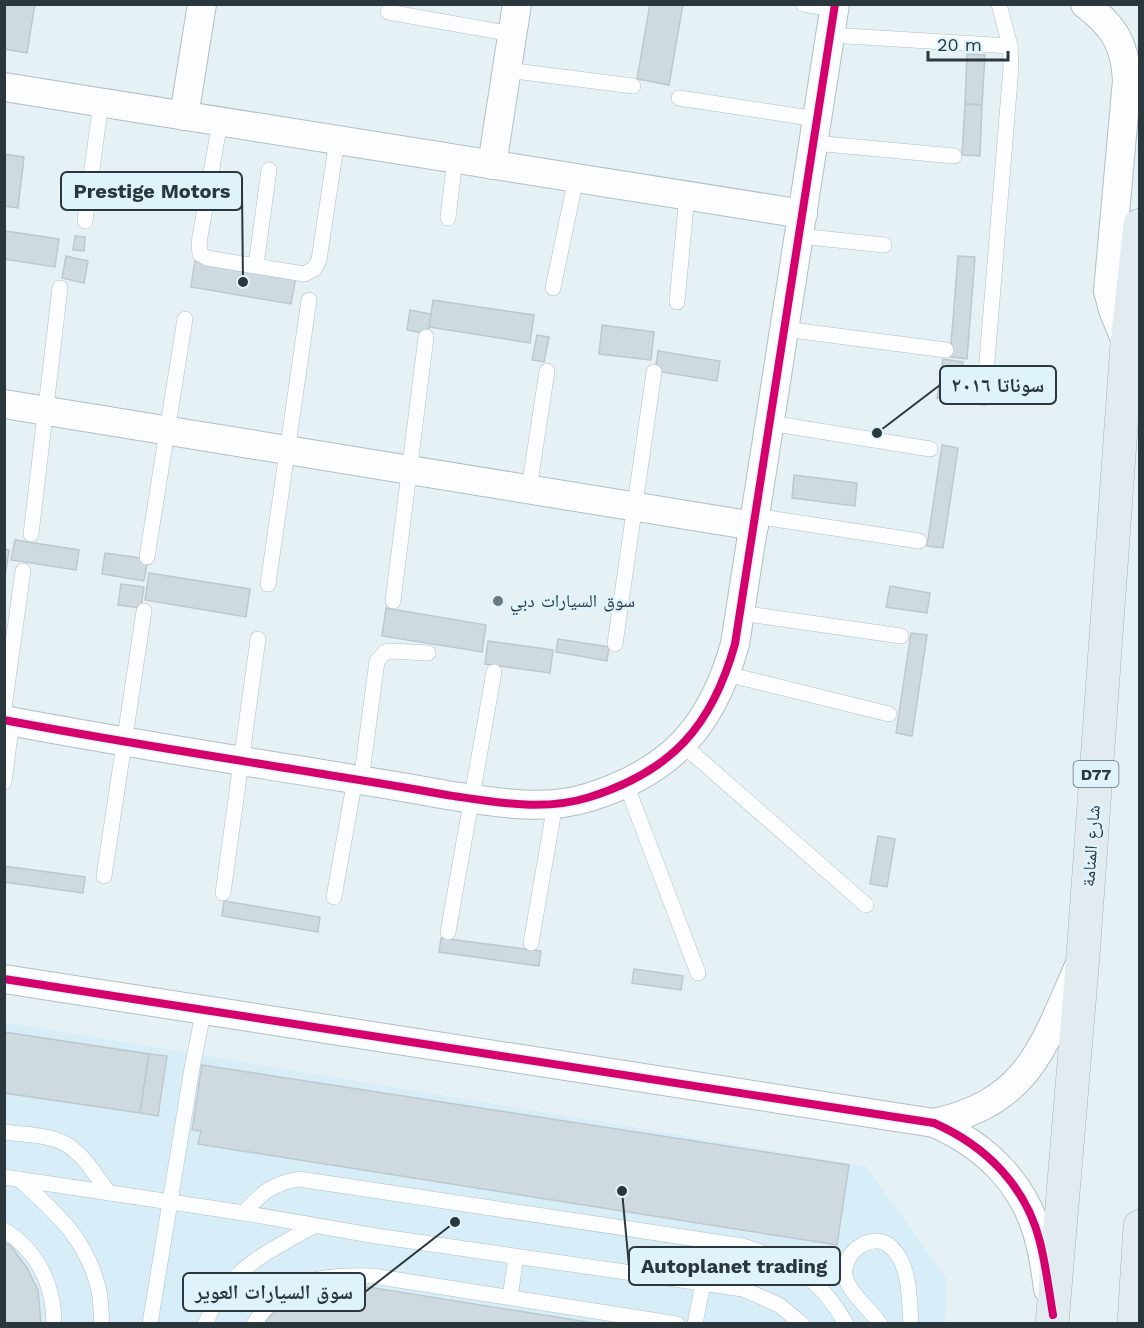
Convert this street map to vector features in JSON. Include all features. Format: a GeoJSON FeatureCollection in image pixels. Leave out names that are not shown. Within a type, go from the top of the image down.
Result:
{"type":"FeatureCollection","features":[{"type":"Feature","properties":{"kind":"main road","name":"شارع المنامة"},"geometry":{"type":"LineString","coordinates":[[1052,1319],[1083,956],[1127,344],[1140,225]]}},
{"type":"Feature","properties":{"kind":"main road"},"geometry":{"type":"LineString","coordinates":[[1134,1323],[1140,1226]]}},
{"type":"Feature","properties":{"kind":"street"},"geometry":{"type":"LineString","coordinates":[[184,116],[202,4]]}},
{"type":"Feature","properties":{"kind":"street"},"geometry":{"type":"LineString","coordinates":[[492,165],[517,4]]}},
{"type":"Feature","properties":{"kind":"street"},"geometry":{"type":"LineString","coordinates":[[1085,4],[1108,24],[1119,41],[1125,60],[1127,80],[1108,291],[1127,344]]}},
{"type":"Feature","properties":{"kind":"street"},"geometry":{"type":"LineString","coordinates":[[7,716],[125,741],[472,799],[527,806],[589,798],[626,784],[652,770],[683,745],[699,726],[714,701],[726,674],[735,644],[833,16]]}},
{"type":"Feature","properties":{"kind":"street"},"geometry":{"type":"LineString","coordinates":[[5,87],[687,195],[801,225]]}},
{"type":"Feature","properties":{"kind":"street"},"geometry":{"type":"LineString","coordinates":[[4,404],[635,506],[754,521]]}},
{"type":"Feature","properties":{"kind":"street"},"geometry":{"type":"LineString","coordinates":[[934,1123],[956,1118],[996,1100],[1027,1071],[1048,1037],[1083,956]]}},
{"type":"Feature","properties":{"kind":"street"},"geometry":{"type":"LineString","coordinates":[[4,979],[934,1123],[954,1131],[988,1155],[1016,1186],[1030,1214],[1040,1243],[1052,1319]]}},
{"type":"Feature","properties":{"kind":"lane"},"geometry":{"type":"LineString","coordinates":[[803,4],[833,16],[1010,46]]}},
{"type":"Feature","properties":{"kind":"lane"},"geometry":{"type":"LineString","coordinates":[[984,398],[1011,85],[1010,46],[999,4]]}},
{"type":"Feature","properties":{"kind":"lane"},"geometry":{"type":"LineString","coordinates":[[388,12],[512,33]]}},
{"type":"Feature","properties":{"kind":"lane"},"geometry":{"type":"LineString","coordinates":[[507,70],[633,87]]}},
{"type":"Feature","properties":{"kind":"lane"},"geometry":{"type":"LineString","coordinates":[[679,98],[815,131],[954,156]]}},
{"type":"Feature","properties":{"kind":"lane"},"geometry":{"type":"LineString","coordinates":[[85,221],[101,102]]}},
{"type":"Feature","properties":{"kind":"lane"},"geometry":{"type":"LineString","coordinates":[[220,122],[198,249],[200,254],[207,258],[303,274],[309,273],[318,265],[337,140]]}},
{"type":"Feature","properties":{"kind":"lane"},"geometry":{"type":"LineString","coordinates":[[448,218],[456,159]]}},
{"type":"Feature","properties":{"kind":"lane"},"geometry":{"type":"LineString","coordinates":[[256,265],[269,170]]}},
{"type":"Feature","properties":{"kind":"lane"},"geometry":{"type":"LineString","coordinates":[[553,288],[576,178]]}},
{"type":"Feature","properties":{"kind":"lane"},"geometry":{"type":"LineString","coordinates":[[677,302],[687,195]]}},
{"type":"Feature","properties":{"kind":"lane"},"geometry":{"type":"LineString","coordinates":[[801,225],[885,244]]}},
{"type":"Feature","properties":{"kind":"lane"},"geometry":{"type":"LineString","coordinates":[[31,534],[60,288]]}},
{"type":"Feature","properties":{"kind":"lane"},"geometry":{"type":"LineString","coordinates":[[268,584],[309,300]]}},
{"type":"Feature","properties":{"kind":"lane"},"geometry":{"type":"LineString","coordinates":[[147,557],[185,319]]}},
{"type":"Feature","properties":{"kind":"lane"},"geometry":{"type":"LineString","coordinates":[[784,329],[946,350]]}},
{"type":"Feature","properties":{"kind":"lane"},"geometry":{"type":"LineString","coordinates":[[393,601],[426,337]]}},
{"type":"Feature","properties":{"kind":"lane"},"geometry":{"type":"LineString","coordinates":[[529,489],[547,371]]}},
{"type":"Feature","properties":{"kind":"lane"},"geometry":{"type":"LineString","coordinates":[[615,644],[654,372]]}},
{"type":"Feature","properties":{"kind":"lane"},"geometry":{"type":"LineString","coordinates":[[770,423],[930,449]]}},
{"type":"Feature","properties":{"kind":"lane"},"geometry":{"type":"LineString","coordinates":[[754,521],[919,541]]}},
{"type":"Feature","properties":{"kind":"lane"},"geometry":{"type":"LineString","coordinates":[[4,782],[7,716],[22,571]]}},
{"type":"Feature","properties":{"kind":"lane"},"geometry":{"type":"LineString","coordinates":[[104,876],[144,611]]}},
{"type":"Feature","properties":{"kind":"lane"},"geometry":{"type":"LineString","coordinates":[[740,613],[901,636]]}},
{"type":"Feature","properties":{"kind":"lane"},"geometry":{"type":"LineString","coordinates":[[223,893],[258,639]]}},
{"type":"Feature","properties":{"kind":"lane"},"geometry":{"type":"LineString","coordinates":[[334,897],[358,780],[377,661],[385,652],[391,651],[428,653]]}},
{"type":"Feature","properties":{"kind":"lane"},"geometry":{"type":"LineString","coordinates":[[448,932],[494,672]]}},
{"type":"Feature","properties":{"kind":"lane"},"geometry":{"type":"LineString","coordinates":[[726,674],[889,714]]}},
{"type":"Feature","properties":{"kind":"lane"},"geometry":{"type":"LineString","coordinates":[[683,745],[866,905]]}},
{"type":"Feature","properties":{"kind":"lane"},"geometry":{"type":"LineString","coordinates":[[626,784],[698,973]]}},
{"type":"Feature","properties":{"kind":"lane"},"geometry":{"type":"LineString","coordinates":[[531,943],[555,804]]}},
{"type":"Feature","properties":{"kind":"lane"},"geometry":{"type":"LineString","coordinates":[[150,1323],[204,1009]]}},
{"type":"Feature","properties":{"kind":"lane"},"geometry":{"type":"LineString","coordinates":[[4,1132],[50,1139],[68,1146],[78,1154],[109,1192]]}},
{"type":"Feature","properties":{"kind":"lane"},"geometry":{"type":"LineString","coordinates":[[12,1178],[516,1257],[743,1289],[779,1305],[802,1323]]}},
{"type":"Feature","properties":{"kind":"lane"},"geometry":{"type":"LineString","coordinates":[[12,1178],[73,1231],[89,1259],[99,1291],[102,1323]]}},
{"type":"Feature","properties":{"kind":"lane"},"geometry":{"type":"LineString","coordinates":[[244,1213],[257,1197],[270,1188],[299,1179],[743,1246],[774,1256],[803,1272],[827,1295],[846,1323]]}},
{"type":"Feature","properties":{"kind":"lane"},"geometry":{"type":"LineString","coordinates":[[205,1323],[220,1295],[242,1270],[314,1226]]}},
{"type":"Feature","properties":{"kind":"lane"},"geometry":{"type":"LineString","coordinates":[[4,1230],[17,1238],[35,1257],[47,1280],[54,1306],[54,1323]]}},
{"type":"Feature","properties":{"kind":"lane"},"geometry":{"type":"LineString","coordinates":[[880,1323],[873,1312],[849,1287],[845,1274],[848,1260],[855,1248],[867,1242],[882,1241],[892,1248],[903,1264],[908,1284],[911,1323]]}},
{"type":"Feature","properties":{"kind":"lane"},"geometry":{"type":"LineString","coordinates":[[510,1297],[516,1257]]}},
{"type":"Feature","properties":{"kind":"lane"},"geometry":{"type":"LineString","coordinates":[[254,1323],[277,1298],[298,1284],[322,1276],[373,1276],[677,1323]]}},
{"type":"Feature","properties":{"kind":"lane"},"geometry":{"type":"LineString","coordinates":[[695,1323],[703,1283]]}},
{"type":"Feature","properties":{"kind":"shaded area"},"geometry":{"type":"Polygon","coordinates":[[[4,1022],[866,1166],[946,1278],[945,1323],[5,1323],[4,1022]]]}},
{"type":"Feature","properties":{"kind":"building"},"geometry":{"type":"Polygon","coordinates":[[[4,4],[35,4],[27,53],[4,49],[4,4]]]}},
{"type":"Feature","properties":{"kind":"building"},"geometry":{"type":"Polygon","coordinates":[[[650,4],[683,4],[669,85],[637,79],[650,4]]]}},
{"type":"Feature","properties":{"kind":"building"},"geometry":{"type":"Polygon","coordinates":[[[967,54],[985,55],[982,105],[965,104],[967,54]]]}},
{"type":"Feature","properties":{"kind":"building"},"geometry":{"type":"Polygon","coordinates":[[[965,104],[982,105],[980,156],[962,155],[965,104]]]}},
{"type":"Feature","properties":{"kind":"building"},"geometry":{"type":"Polygon","coordinates":[[[4,154],[24,157],[18,208],[4,206],[4,154]]]}},
{"type":"Feature","properties":{"kind":"building"},"geometry":{"type":"Polygon","coordinates":[[[6,231],[59,239],[55,267],[4,259],[6,231]]]}},
{"type":"Feature","properties":{"kind":"building"},"geometry":{"type":"Polygon","coordinates":[[[75,236],[85,237],[84,251],[73,250],[75,236]]]}},
{"type":"Feature","properties":{"kind":"building"},"geometry":{"type":"Polygon","coordinates":[[[66,256],[88,261],[84,283],[62,278],[66,256]]]}},
{"type":"Feature","properties":{"kind":"building"},"geometry":{"type":"Polygon","coordinates":[[[958,256],[975,257],[967,359],[950,357],[958,256]]]}},
{"type":"Feature","properties":{"kind":"building"},"geometry":{"type":"Polygon","coordinates":[[[195,260],[296,277],[291,304],[191,287],[195,260]]]}},
{"type":"Feature","properties":{"kind":"building"},"geometry":{"type":"Polygon","coordinates":[[[433,300],[534,315],[530,343],[429,327],[433,300]]]}},
{"type":"Feature","properties":{"kind":"building"},"geometry":{"type":"Polygon","coordinates":[[[410,310],[431,314],[428,334],[407,330],[410,310]]]}},
{"type":"Feature","properties":{"kind":"building"},"geometry":{"type":"Polygon","coordinates":[[[602,325],[654,332],[651,360],[599,354],[602,325]]]}},
{"type":"Feature","properties":{"kind":"building"},"geometry":{"type":"Polygon","coordinates":[[[537,335],[549,337],[544,362],[532,360],[537,335]]]}},
{"type":"Feature","properties":{"kind":"building"},"geometry":{"type":"Polygon","coordinates":[[[658,351],[720,361],[717,381],[655,371],[658,351]]]}},
{"type":"Feature","properties":{"kind":"building"},"geometry":{"type":"Polygon","coordinates":[[[943,359],[963,362],[958,401],[937,398],[943,359]]]}},
{"type":"Feature","properties":{"kind":"building"},"geometry":{"type":"Polygon","coordinates":[[[942,445],[958,448],[943,548],[927,546],[942,445]]]}},
{"type":"Feature","properties":{"kind":"building"},"geometry":{"type":"Polygon","coordinates":[[[794,475],[857,483],[855,506],[792,498],[794,475]]]}},
{"type":"Feature","properties":{"kind":"building"},"geometry":{"type":"Polygon","coordinates":[[[15,540],[79,550],[76,570],[11,560],[15,540]]]}},
{"type":"Feature","properties":{"kind":"building"},"geometry":{"type":"Polygon","coordinates":[[[4,549],[9,550],[5,577],[4,577],[4,549]]]}},
{"type":"Feature","properties":{"kind":"building"},"geometry":{"type":"Polygon","coordinates":[[[105,553],[148,559],[144,581],[102,574],[105,553]]]}},
{"type":"Feature","properties":{"kind":"building"},"geometry":{"type":"Polygon","coordinates":[[[149,573],[250,589],[246,617],[145,600],[149,573]]]}},
{"type":"Feature","properties":{"kind":"building"},"geometry":{"type":"Polygon","coordinates":[[[121,584],[144,587],[141,608],[118,605],[121,584]]]}},
{"type":"Feature","properties":{"kind":"building"},"geometry":{"type":"Polygon","coordinates":[[[890,586],[930,593],[927,613],[886,607],[890,586]]]}},
{"type":"Feature","properties":{"kind":"building"},"geometry":{"type":"Polygon","coordinates":[[[386,608],[486,625],[482,652],[382,636],[386,608]]]}},
{"type":"Feature","properties":{"kind":"building"},"geometry":{"type":"Polygon","coordinates":[[[911,633],[927,635],[912,736],[896,733],[911,633]]]}},
{"type":"Feature","properties":{"kind":"building"},"geometry":{"type":"Polygon","coordinates":[[[558,639],[609,647],[607,661],[556,652],[558,639]]]}},
{"type":"Feature","properties":{"kind":"building"},"geometry":{"type":"Polygon","coordinates":[[[488,641],[553,650],[550,673],[485,664],[488,641]]]}},
{"type":"Feature","properties":{"kind":"building"},"geometry":{"type":"Polygon","coordinates":[[[878,836],[895,839],[887,887],[870,884],[878,836]]]}},
{"type":"Feature","properties":{"kind":"building"},"geometry":{"type":"Polygon","coordinates":[[[4,866],[85,877],[83,893],[4,882],[4,866]]]}},
{"type":"Feature","properties":{"kind":"building"},"geometry":{"type":"Polygon","coordinates":[[[224,901],[320,917],[318,932],[222,916],[224,901]]]}},
{"type":"Feature","properties":{"kind":"building"},"geometry":{"type":"Polygon","coordinates":[[[441,938],[541,951],[539,966],[439,952],[441,938]]]}},
{"type":"Feature","properties":{"kind":"building"},"geometry":{"type":"Polygon","coordinates":[[[634,969],[683,976],[681,990],[632,983],[634,969]]]}},
{"type":"Feature","properties":{"kind":"building"},"geometry":{"type":"Polygon","coordinates":[[[4,1032],[149,1054],[140,1113],[4,1093],[4,1032]]]}},
{"type":"Feature","properties":{"kind":"building"},"geometry":{"type":"Polygon","coordinates":[[[149,1054],[167,1056],[158,1116],[140,1113],[149,1054]]]}},
{"type":"Feature","properties":{"kind":"building"},"geometry":{"type":"Polygon","coordinates":[[[202,1065],[849,1165],[837,1245],[198,1144],[201,1131],[192,1130],[202,1065]]]}},
{"type":"Feature","properties":{"kind":"building"},"geometry":{"type":"Polygon","coordinates":[[[4,1243],[10,1245],[27,1268],[38,1290],[41,1324],[4,1324],[4,1243]]]}},
{"type":"Feature","properties":{"kind":"building"},"geometry":{"type":"Polygon","coordinates":[[[317,1282],[368,1287],[600,1324],[262,1324],[291,1297],[317,1282]]]}},
{"type":"Feature","properties":{"kind":"cycle path"},"geometry":{"type":"LineString","coordinates":[[4,720],[447,795],[518,804],[554,804],[590,797],[644,774],[666,759],[685,742],[701,722],[726,673],[735,644],[835,4]]}},
{"type":"Feature","properties":{"kind":"cycle path"},"geometry":{"type":"LineString","coordinates":[[4,979],[934,1123],[971,1143],[987,1156],[1014,1186],[1025,1203],[1040,1242],[1053,1315]]}},
{"type":"Feature","properties":{"kind":"place","name":"Prestige Motors"},"geometry":{"type":"Point","coordinates":[243,282]}},
{"type":"Feature","properties":{"kind":"place","name":"سوناتا ٢٠١٦"},"geometry":{"type":"Point","coordinates":[877,433]}},
{"type":"Feature","properties":{"kind":"place","name":"سوق السيارات دبي"},"geometry":{"type":"Point","coordinates":[498,601]}},
{"type":"Feature","properties":{"kind":"place","name":"Autoplanet trading"},"geometry":{"type":"Point","coordinates":[622,1191]}},
{"type":"Feature","properties":{"kind":"place","name":"سوق السيارات العوير"},"geometry":{"type":"Point","coordinates":[455,1222]}}]}
